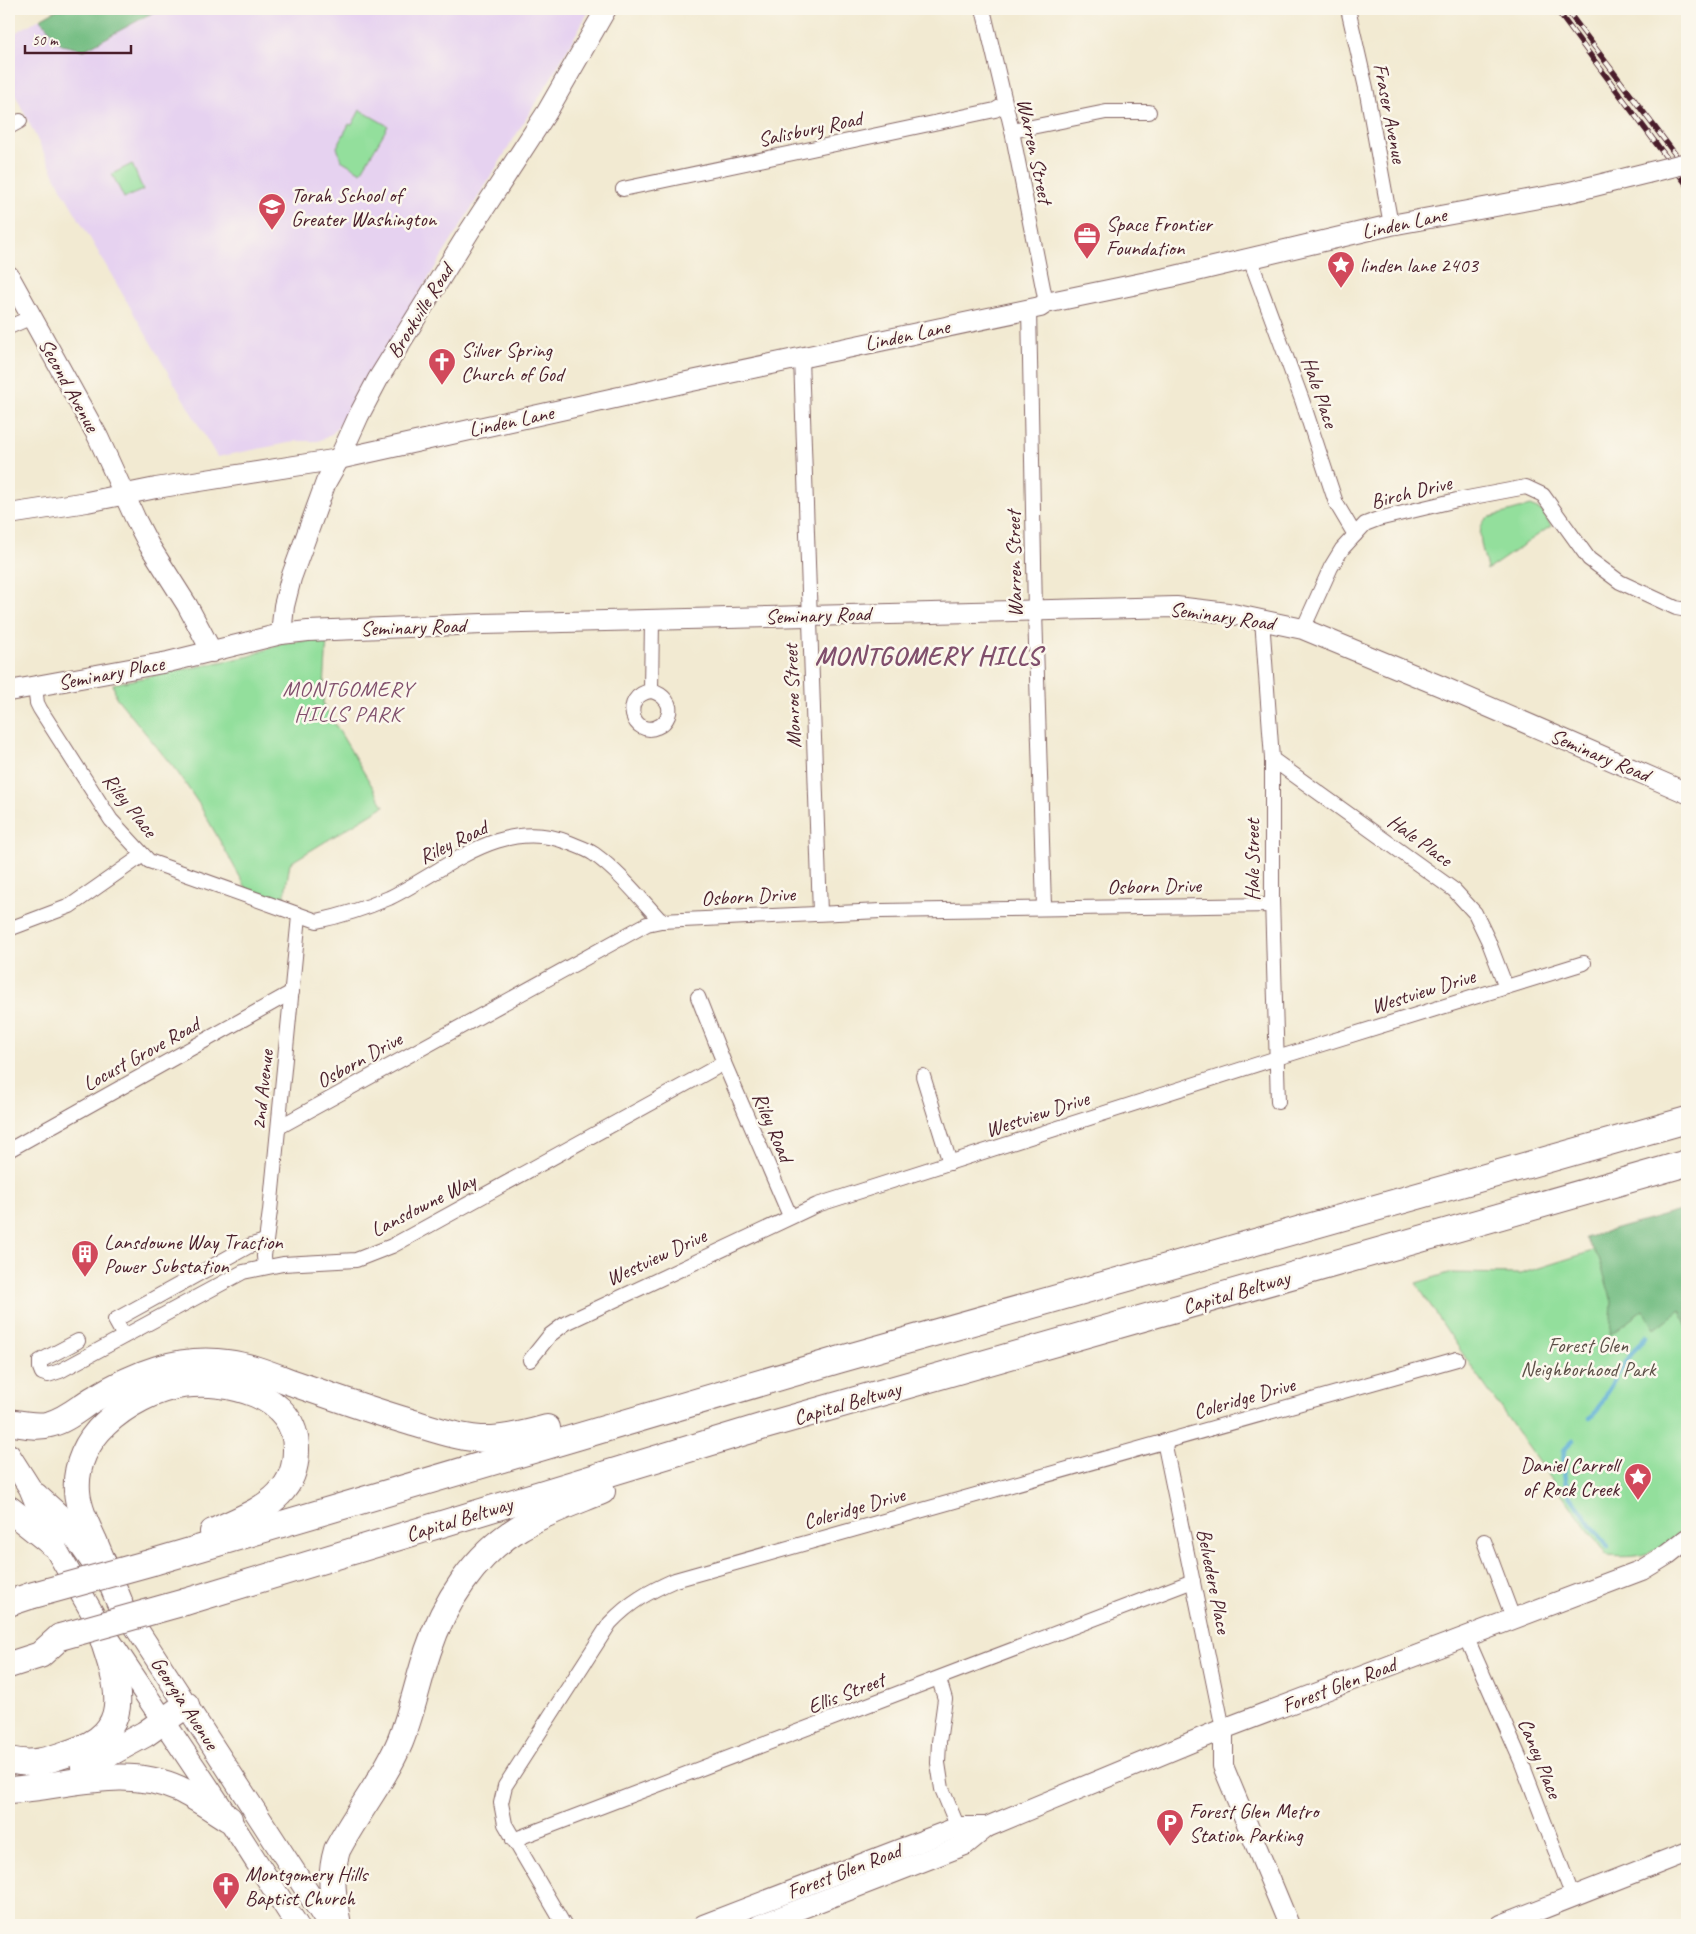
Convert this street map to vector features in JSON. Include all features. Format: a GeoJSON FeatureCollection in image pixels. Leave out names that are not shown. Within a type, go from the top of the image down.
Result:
{"type":"FeatureCollection","features":[{"type":"Feature","properties":{"kind":"highway","name":"Capital Beltway"},"geometry":{"type":"LineString","coordinates":[[16,1596],[153,1562],[838,1360],[1687,1120]]}},
{"type":"Feature","properties":{"kind":"highway","name":"Capital Beltway"},"geometry":{"type":"LineString","coordinates":[[9,1651],[185,1602],[761,1428],[1687,1163]]}},
{"type":"Feature","properties":{"kind":"highway"},"geometry":{"type":"LineString","coordinates":[[9,1422],[48,1425],[62,1420],[118,1385],[143,1372],[198,1361],[228,1363],[252,1368],[438,1431],[490,1439],[516,1437],[813,1352],[838,1360]]}},
{"type":"Feature","properties":{"kind":"highway"},"geometry":{"type":"LineString","coordinates":[[119,1601],[84,1519],[77,1491],[78,1472],[83,1453],[95,1433],[113,1416],[134,1402],[181,1385],[209,1384],[231,1386],[268,1400],[282,1413],[292,1429],[296,1446],[296,1463],[290,1480],[278,1494],[263,1506],[153,1562]]}},
{"type":"Feature","properties":{"kind":"highway"},"geometry":{"type":"LineString","coordinates":[[338,1925],[332,1893],[332,1868],[336,1850],[400,1743],[429,1649],[440,1621],[474,1567],[496,1545],[519,1528],[548,1513],[761,1428]]}},
{"type":"Feature","properties":{"kind":"highway"},"geometry":{"type":"LineString","coordinates":[[9,1509],[53,1544]]}},
{"type":"Feature","properties":{"kind":"highway"},"geometry":{"type":"LineString","coordinates":[[9,1760],[25,1764],[46,1761],[88,1747],[101,1739],[112,1725],[118,1712],[119,1701],[98,1623]]}},
{"type":"Feature","properties":{"kind":"highway"},"geometry":{"type":"LineString","coordinates":[[9,1665],[40,1655],[60,1637]]}},
{"type":"Feature","properties":{"kind":"highway"},"geometry":{"type":"LineString","coordinates":[[11,1790],[51,1780],[84,1767],[145,1734],[186,1705]]}},
{"type":"Feature","properties":{"kind":"highway"},"geometry":{"type":"LineString","coordinates":[[11,1790],[116,1776],[140,1778],[159,1782],[180,1790],[229,1819]]}},
{"type":"Feature","properties":{"kind":"main road","name":"Georgia Avenue"},"geometry":{"type":"LineString","coordinates":[[9,1455],[30,1488],[53,1544],[98,1623],[229,1819],[297,1925]]}},
{"type":"Feature","properties":{"kind":"main road","name":"Georgia Avenue"},"geometry":{"type":"LineString","coordinates":[[30,1488],[58,1514],[119,1601],[329,1925]]}},
{"type":"Feature","properties":{"kind":"street","name":"Brookville Road"},"geometry":{"type":"LineString","coordinates":[[281,634],[284,606],[291,578],[326,482],[340,459],[378,379],[546,112],[581,55],[606,9]]}},
{"type":"Feature","properties":{"kind":"street","name":"Warren Street"},"geometry":{"type":"LineString","coordinates":[[983,9],[1012,130],[1038,306],[1035,611],[1044,907]]}},
{"type":"Feature","properties":{"kind":"street","name":"Fraser Avenue"},"geometry":{"type":"LineString","coordinates":[[1348,9],[1366,88],[1391,225]]}},
{"type":"Feature","properties":{"kind":"street","name":"Salisbury Road"},"geometry":{"type":"LineString","coordinates":[[623,189],[995,110],[1005,104]]}},
{"type":"Feature","properties":{"kind":"street"},"geometry":{"type":"LineString","coordinates":[[1012,130],[1106,112],[1149,112]]}},
{"type":"Feature","properties":{"kind":"street","name":"Linden Lane"},"geometry":{"type":"LineString","coordinates":[[124,495],[340,459],[1250,259],[1391,225],[1566,193],[1687,163]]}},
{"type":"Feature","properties":{"kind":"street","name":"Hale Place"},"geometry":{"type":"LineString","coordinates":[[1250,259],[1302,400],[1336,504],[1355,535]]}},
{"type":"Feature","properties":{"kind":"street","name":"Second Avenue"},"geometry":{"type":"LineString","coordinates":[[9,276],[98,437],[124,495]]}},
{"type":"Feature","properties":{"kind":"street"},"geometry":{"type":"LineString","coordinates":[[9,327],[32,317]]}},
{"type":"Feature","properties":{"kind":"street","name":"Monroe Street"},"geometry":{"type":"LineString","coordinates":[[801,358],[820,913]]}},
{"type":"Feature","properties":{"kind":"street","name":"Birch Drive"},"geometry":{"type":"LineString","coordinates":[[1303,628],[1331,567],[1342,549],[1365,524],[1378,519],[1457,500],[1526,487],[1543,495],[1589,559],[1620,582],[1676,608],[1687,610]]}},
{"type":"Feature","properties":{"kind":"street"},"geometry":{"type":"LineString","coordinates":[[9,514],[124,495],[149,546],[187,605],[212,652]]}},
{"type":"Feature","properties":{"kind":"street","name":"Seminary Road"},"geometry":{"type":"LineString","coordinates":[[212,652],[281,634],[308,631],[809,615],[1176,607],[1228,613],[1303,628],[1396,666],[1687,793]]}},
{"type":"Feature","properties":{"kind":"street","name":"Hale Street"},"geometry":{"type":"LineString","coordinates":[[1262,619],[1272,759],[1272,905],[1278,1102]]}},
{"type":"Feature","properties":{"kind":"street"},"geometry":{"type":"LineString","coordinates":[[651,692],[652,620]]}},
{"type":"Feature","properties":{"kind":"street","name":"Seminary Place"},"geometry":{"type":"LineString","coordinates":[[9,691],[212,652]]}},
{"type":"Feature","properties":{"kind":"street","name":"Riley Place"},"geometry":{"type":"LineString","coordinates":[[36,687],[37,703],[106,813],[149,861],[298,916]]}},
{"type":"Feature","properties":{"kind":"street","name":"Hale Place"},"geometry":{"type":"LineString","coordinates":[[1272,759],[1454,890],[1475,913],[1506,986]]}},
{"type":"Feature","properties":{"kind":"street","name":"Riley Road"},"geometry":{"type":"LineString","coordinates":[[298,916],[316,921],[341,916],[388,898],[480,846],[524,835],[556,838],[593,853],[620,877],[661,921]]}},
{"type":"Feature","properties":{"kind":"street"},"geometry":{"type":"LineString","coordinates":[[9,929],[70,906],[144,855]]}},
{"type":"Feature","properties":{"kind":"street","name":"Osborn Drive"},"geometry":{"type":"LineString","coordinates":[[279,1128],[647,924],[661,921],[820,913],[1044,907],[1272,905]]}},
{"type":"Feature","properties":{"kind":"street","name":"2nd Avenue"},"geometry":{"type":"LineString","coordinates":[[265,1267],[265,1241],[279,1128],[298,916]]}},
{"type":"Feature","properties":{"kind":"street","name":"Westview Drive"},"geometry":{"type":"LineString","coordinates":[[530,1360],[550,1335],[566,1323],[790,1216],[817,1205],[1276,1058],[1584,963]]}},
{"type":"Feature","properties":{"kind":"street","name":"Locust Grove Road"},"geometry":{"type":"LineString","coordinates":[[9,1150],[292,992]]}},
{"type":"Feature","properties":{"kind":"street","name":"Riley Road"},"geometry":{"type":"LineString","coordinates":[[698,997],[724,1063],[790,1216]]}},
{"type":"Feature","properties":{"kind":"street","name":"Lansdowne Way"},"geometry":{"type":"LineString","coordinates":[[78,1340],[40,1361],[42,1373],[48,1375],[60,1371],[243,1272],[265,1267],[356,1260],[392,1246],[724,1063]]}},
{"type":"Feature","properties":{"kind":"street"},"geometry":{"type":"LineString","coordinates":[[923,1076],[950,1163]]}},
{"type":"Feature","properties":{"kind":"street"},"geometry":{"type":"LineString","coordinates":[[124,1336],[115,1320],[249,1246],[265,1241]]}},
{"type":"Feature","properties":{"kind":"street","name":"Coleridge Drive"},"geometry":{"type":"LineString","coordinates":[[564,1925],[505,1824],[501,1803],[505,1786],[610,1624],[625,1607],[649,1591],[675,1580],[1457,1359]]}},
{"type":"Feature","properties":{"kind":"street","name":"Belvedere Place"},"geometry":{"type":"LineString","coordinates":[[1164,1441],[1223,1729]]}},
{"type":"Feature","properties":{"kind":"street","name":"Forest Glen Road"},"geometry":{"type":"LineString","coordinates":[[703,1925],[987,1827],[1223,1729],[1642,1570],[1668,1554],[1687,1539]]}},
{"type":"Feature","properties":{"kind":"street"},"geometry":{"type":"LineString","coordinates":[[1484,1541],[1513,1618]]}},
{"type":"Feature","properties":{"kind":"street","name":"Ellis Street"},"geometry":{"type":"LineString","coordinates":[[513,1840],[1193,1581]]}},
{"type":"Feature","properties":{"kind":"street","name":"Caney Place"},"geometry":{"type":"LineString","coordinates":[[1466,1636],[1521,1761],[1573,1897]]}},
{"type":"Feature","properties":{"kind":"street"},"geometry":{"type":"LineString","coordinates":[[939,1679],[946,1699],[938,1742],[938,1763],[942,1789],[961,1836]]}},
{"type":"Feature","properties":{"kind":"street"},"geometry":{"type":"LineString","coordinates":[[1223,1729],[1223,1766],[1289,1925]]}},
{"type":"Feature","properties":{"kind":"street","name":"Forest Glen Road"},"geometry":{"type":"LineString","coordinates":[[759,1925],[961,1836]]}},
{"type":"Feature","properties":{"kind":"street"},"geometry":{"type":"LineString","coordinates":[[1501,1925],[1687,1852]]}},
{"type":"Feature","properties":{"kind":"shaded area","name":"Torah School of Greater Washington"},"geometry":{"type":"Polygon","coordinates":[[[159,9],[590,9],[557,68],[353,402],[344,420],[333,433],[318,441],[298,441],[217,457],[61,188],[9,82],[9,36],[40,19],[62,44],[84,50],[159,9]]]}},
{"type":"Feature","properties":{"kind":"green space"},"geometry":{"type":"Polygon","coordinates":[[[58,9],[159,9],[84,50],[62,45],[40,19],[58,9]]]}},
{"type":"Feature","properties":{"kind":"green space"},"geometry":{"type":"Polygon","coordinates":[[[360,110],[388,126],[361,172],[341,160],[337,147],[349,124],[352,125],[360,110]]]}},
{"type":"Feature","properties":{"kind":"green space"},"geometry":{"type":"Polygon","coordinates":[[[132,164],[143,190],[124,198],[112,174],[132,164]]]}},
{"type":"Feature","properties":{"kind":"green space"},"geometry":{"type":"Polygon","coordinates":[[[1530,506],[1542,511],[1551,526],[1487,570],[1480,535],[1483,523],[1487,518],[1530,506]]]}},
{"type":"Feature","properties":{"kind":"green space","name":"MONTGOMERY HILLS PARK"},"geometry":{"type":"Polygon","coordinates":[[[327,639],[323,704],[384,806],[290,863],[283,905],[248,891],[199,804],[178,773],[116,697],[113,684],[250,656],[282,643],[327,639]]]}},
{"type":"Feature","properties":{"kind":"green space"},"geometry":{"type":"Polygon","coordinates":[[[1687,1209],[1687,1327],[1680,1310],[1655,1329],[1643,1310],[1610,1335],[1612,1302],[1599,1258],[1585,1238],[1687,1209]]]}},
{"type":"Feature","properties":{"kind":"green space","name":"Forest Glen Neighborhood Park"},"geometry":{"type":"Polygon","coordinates":[[[1640,1236],[1687,1304],[1687,1526],[1660,1548],[1652,1552],[1643,1555],[1621,1557],[1607,1556],[1486,1387],[1416,1283],[1449,1273],[1520,1274],[1640,1236]]]}},
{"type":"Feature","properties":{"kind":"waterway"},"geometry":{"type":"LineString","coordinates":[[1589,1418],[1598,1410],[1625,1363],[1646,1336]]}},
{"type":"Feature","properties":{"kind":"waterway"},"geometry":{"type":"LineString","coordinates":[[1573,1441],[1564,1450],[1565,1481],[1571,1497],[1608,1547]]}},
{"type":"Feature","properties":{"kind":"railway"},"geometry":{"type":"LineString","coordinates":[[1556,9],[1687,185]]}},
{"type":"Feature","properties":{"kind":"railway"},"geometry":{"type":"LineString","coordinates":[[1566,9],[1687,170]]}},
{"type":"Feature","properties":{"kind":"place","name":"Torah School of Greater Washington"},"geometry":{"type":"Point","coordinates":[272,231]}},
{"type":"Feature","properties":{"kind":"place","name":"Space Frontier Foundation"},"geometry":{"type":"Point","coordinates":[1087,260]}},
{"type":"Feature","properties":{"kind":"place","name":"linden lane 2403"},"geometry":{"type":"Point","coordinates":[1341,289]}},
{"type":"Feature","properties":{"kind":"place","name":"Silver Spring Church of God"},"geometry":{"type":"Point","coordinates":[442,386]}},
{"type":"Feature","properties":{"kind":"place","name":"Lansdowne Way Traction Power Substation"},"geometry":{"type":"Point","coordinates":[85,1278]}},
{"type":"Feature","properties":{"kind":"place","name":"Daniel Carroll of Rock Creek"},"geometry":{"type":"Point","coordinates":[1638,1501]}},
{"type":"Feature","properties":{"kind":"place","name":"Forest Glen Metro Station Parking"},"geometry":{"type":"Point","coordinates":[1170,1847]}},
{"type":"Feature","properties":{"kind":"place","name":"Montgomery Hills Baptist Church"},"geometry":{"type":"Point","coordinates":[226,1910]}},
{"type":"Feature","properties":{"kind":"district","name":"MONTGOMERY HILLS"},"geometry":{"type":"Point","coordinates":[928,655]}},
{"type":"Feature","properties":{"kind":"district","name":"MONTGOMERY HILLS PARK"},"geometry":{"type":"Point","coordinates":[348,700]}}]}
